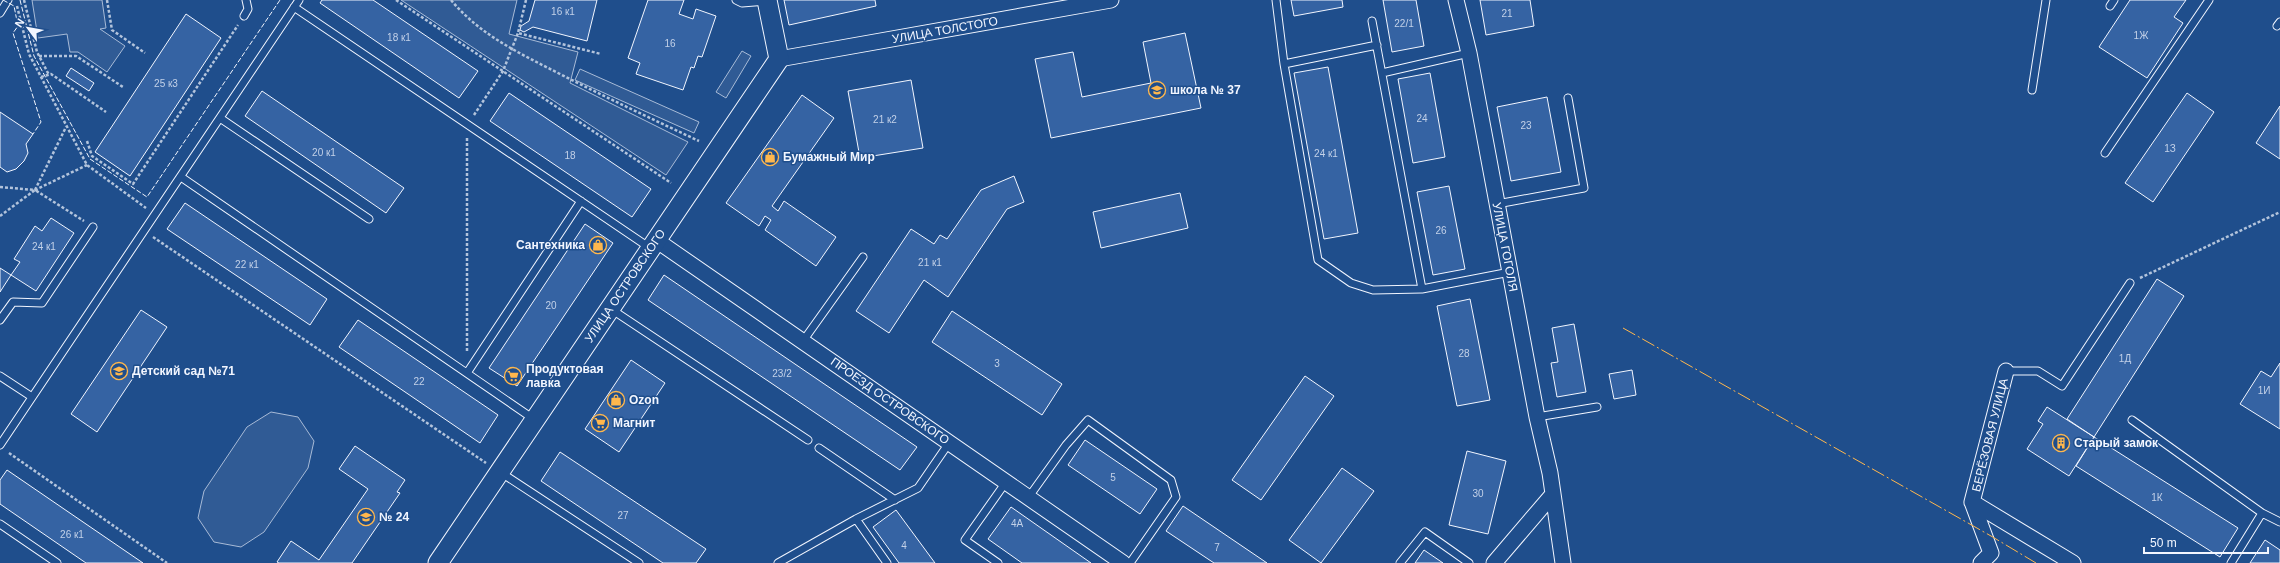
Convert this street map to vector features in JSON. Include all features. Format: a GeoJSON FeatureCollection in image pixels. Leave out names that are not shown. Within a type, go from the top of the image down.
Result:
{"type":"FeatureCollection","features":[{"type":"Feature","properties":{"kind":"street","name":"УЛИЦА ТОЛСТОГО"},"geometry":{"type":"LineString","coordinates":[[779,59],[1111,0]]}},
{"type":"Feature","properties":{"kind":"street","name":"УЛИЦА ГОГОЛЯ"},"geometry":{"type":"LineString","coordinates":[[1456,0],[1469,53],[1537,417],[1553,494],[1563,563]]}},
{"type":"Feature","properties":{"kind":"street"},"geometry":{"type":"LineString","coordinates":[[767,1],[779,59]]}},
{"type":"Feature","properties":{"kind":"street","name":"УЛИЦА ОСТРОВСКОГО"},"geometry":{"type":"LineString","coordinates":[[438,563],[779,59]]}},
{"type":"Feature","properties":{"kind":"street","name":"ПРОЕЗД ОСТРОВСКОГО"},"geometry":{"type":"LineString","coordinates":[[653,244],[803,341],[1123,563]]}},
{"type":"Feature","properties":{"kind":"street","name":"БЕРЁЗОВАЯ УЛИЦА"},"geometry":{"type":"LineString","coordinates":[[2006,371],[1972,502],[2073,563]]}},
{"type":"Feature","properties":{"kind":"street"},"geometry":{"type":"LineString","coordinates":[[1494,563],[1553,494]]}},
{"type":"Feature","properties":{"kind":"street"},"geometry":{"type":"LineString","coordinates":[[1972,502],[1991,553],[1981,563]]}},
{"type":"Feature","properties":{"kind":"lane"},"geometry":{"type":"LineString","coordinates":[[0,13],[8,0]]}},
{"type":"Feature","properties":{"kind":"lane"},"geometry":{"type":"LineString","coordinates":[[244,16],[248,9],[246,0]]}},
{"type":"Feature","properties":{"kind":"lane"},"geometry":{"type":"LineString","coordinates":[[0,445],[299,0]]}},
{"type":"Feature","properties":{"kind":"lane"},"geometry":{"type":"LineString","coordinates":[[736,0],[742,3],[767,1]]}},
{"type":"Feature","properties":{"kind":"lane"},"geometry":{"type":"LineString","coordinates":[[1276,0],[1284,64],[1318,260],[1351,283],[1373,290],[1422,289],[1510,272]]}},
{"type":"Feature","properties":{"kind":"lane"},"geometry":{"type":"LineString","coordinates":[[2032,90],[2046,0]]}},
{"type":"Feature","properties":{"kind":"lane"},"geometry":{"type":"LineString","coordinates":[[2105,153],[2209,0]]}},
{"type":"Feature","properties":{"kind":"lane"},"geometry":{"type":"LineString","coordinates":[[294,7],[581,201],[653,244]]}},
{"type":"Feature","properties":{"kind":"lane"},"geometry":{"type":"LineString","coordinates":[[1372,21],[1422,289]]}},
{"type":"Feature","properties":{"kind":"lane"},"geometry":{"type":"LineString","coordinates":[[1284,64],[1377,45]]}},
{"type":"Feature","properties":{"kind":"lane"},"geometry":{"type":"LineString","coordinates":[[1382,73],[1469,53]]}},
{"type":"Feature","properties":{"kind":"lane"},"geometry":{"type":"LineString","coordinates":[[1497,204],[1584,188],[1568,98]]}},
{"type":"Feature","properties":{"kind":"lane"},"geometry":{"type":"LineString","coordinates":[[220,118],[368,219]]}},
{"type":"Feature","properties":{"kind":"lane"},"geometry":{"type":"LineString","coordinates":[[180,177],[535,420]]}},
{"type":"Feature","properties":{"kind":"lane"},"geometry":{"type":"LineString","coordinates":[[467,373],[581,201]]}},
{"type":"Feature","properties":{"kind":"lane"},"geometry":{"type":"LineString","coordinates":[[0,320],[12,302],[42,303],[93,227]]}},
{"type":"Feature","properties":{"kind":"lane"},"geometry":{"type":"LineString","coordinates":[[803,341],[864,257]]}},
{"type":"Feature","properties":{"kind":"lane"},"geometry":{"type":"LineString","coordinates":[[2006,371],[2038,371],[2062,386],[2130,283]]}},
{"type":"Feature","properties":{"kind":"lane"},"geometry":{"type":"LineString","coordinates":[[610,308],[808,440]]}},
{"type":"Feature","properties":{"kind":"lane"},"geometry":{"type":"LineString","coordinates":[[0,376],[32,397]]}},
{"type":"Feature","properties":{"kind":"lane"},"geometry":{"type":"LineString","coordinates":[[1537,417],[1597,407]]}},
{"type":"Feature","properties":{"kind":"lane"},"geometry":{"type":"LineString","coordinates":[[1028,498],[1066,445],[1088,420],[1171,480],[1173,486],[1176,497],[1130,563]]}},
{"type":"Feature","properties":{"kind":"lane"},"geometry":{"type":"LineString","coordinates":[[2132,420],[2262,513],[2280,522]]}},
{"type":"Feature","properties":{"kind":"lane"},"geometry":{"type":"LineString","coordinates":[[778,563],[856,519],[918,488],[949,443]]}},
{"type":"Feature","properties":{"kind":"lane"},"geometry":{"type":"LineString","coordinates":[[820,448],[895,500]]}},
{"type":"Feature","properties":{"kind":"lane"},"geometry":{"type":"LineString","coordinates":[[500,472],[639,563]]}},
{"type":"Feature","properties":{"kind":"lane"},"geometry":{"type":"LineString","coordinates":[[998,563],[965,540],[1006,482]]}},
{"type":"Feature","properties":{"kind":"lane"},"geometry":{"type":"LineString","coordinates":[[2231,563],[2262,513]]}},
{"type":"Feature","properties":{"kind":"lane"},"geometry":{"type":"LineString","coordinates":[[856,519],[887,563]]}},
{"type":"Feature","properties":{"kind":"lane"},"geometry":{"type":"LineString","coordinates":[[0,524],[57,563]]}},
{"type":"Feature","properties":{"kind":"lane"},"geometry":{"type":"LineString","coordinates":[[1400,563],[1424,532],[1469,563]]}},
{"type":"Feature","properties":{"kind":"path"},"geometry":{"type":"LineString","coordinates":[[16,0],[29,54],[87,165],[155,215]]}},
{"type":"Feature","properties":{"kind":"path"},"geometry":{"type":"LineString","coordinates":[[24,0],[39,56],[49,75]]}},
{"type":"Feature","properties":{"kind":"path"},"geometry":{"type":"LineString","coordinates":[[107,0],[112,30],[145,53]]}},
{"type":"Feature","properties":{"kind":"path"},"geometry":{"type":"LineString","coordinates":[[396,0],[671,183]]}},
{"type":"Feature","properties":{"kind":"path"},"geometry":{"type":"LineString","coordinates":[[451,0],[477,28],[512,49],[699,141]]}},
{"type":"Feature","properties":{"kind":"path"},"geometry":{"type":"LineString","coordinates":[[467,373],[467,124],[503,71],[518,33],[526,0]]}},
{"type":"Feature","properties":{"kind":"path"},"geometry":{"type":"LineString","coordinates":[[87,141],[92,156],[132,184],[244,16]]}},
{"type":"Feature","properties":{"kind":"path"},"geometry":{"type":"LineString","coordinates":[[518,33],[601,54]]}},
{"type":"Feature","properties":{"kind":"path"},"geometry":{"type":"LineString","coordinates":[[39,56],[76,56],[123,87]]}},
{"type":"Feature","properties":{"kind":"path"},"geometry":{"type":"LineString","coordinates":[[41,77],[51,74],[106,112]]}},
{"type":"Feature","properties":{"kind":"path"},"geometry":{"type":"LineString","coordinates":[[35,190],[66,127]]}},
{"type":"Feature","properties":{"kind":"path"},"geometry":{"type":"LineString","coordinates":[[0,216],[35,190],[87,165]]}},
{"type":"Feature","properties":{"kind":"path"},"geometry":{"type":"LineString","coordinates":[[0,187],[35,190],[93,227]]}},
{"type":"Feature","properties":{"kind":"path"},"geometry":{"type":"LineString","coordinates":[[2130,283],[2280,212]]}},
{"type":"Feature","properties":{"kind":"path"},"geometry":{"type":"LineString","coordinates":[[144,231],[500,472]]}},
{"type":"Feature","properties":{"kind":"path"},"geometry":{"type":"LineString","coordinates":[[6,451],[167,563]]}},
{"type":"Feature","properties":{"kind":"shaded area"},"geometry":{"type":"Polygon","coordinates":[[[32,0],[102,0],[106,28],[100,29],[125,46],[107,72],[78,52],[70,52],[67,34],[38,38],[32,0]]]}},
{"type":"Feature","properties":{"kind":"shaded area"},"geometry":{"type":"Polygon","coordinates":[[[401,0],[517,0],[509,34],[578,52],[570,83],[688,142],[666,175],[401,0]]]}},
{"type":"Feature","properties":{"kind":"shaded area"},"geometry":{"type":"Polygon","coordinates":[[[742,51],[751,56],[726,98],[716,92],[742,51]]]}},
{"type":"Feature","properties":{"kind":"shaded area"},"geometry":{"type":"Polygon","coordinates":[[[580,69],[699,122],[694,133],[575,80],[580,69]]]}},
{"type":"Feature","properties":{"kind":"shaded area"},"geometry":{"type":"Polygon","coordinates":[[[271,412],[298,417],[314,441],[308,468],[264,532],[241,547],[214,542],[198,518],[204,491],[247,427],[271,412]]]}},
{"type":"Feature","properties":{"kind":"building"},"geometry":{"type":"Polygon","coordinates":[[[322,0],[373,0],[478,71],[459,98],[320,3],[322,0]]]}},
{"type":"Feature","properties":{"kind":"building"},"geometry":{"type":"Polygon","coordinates":[[[535,0],[597,0],[587,41],[533,27],[524,32],[520,30],[521,26],[529,21],[535,0]]]}},
{"type":"Feature","properties":{"kind":"building"},"geometry":{"type":"Polygon","coordinates":[[[648,0],[684,0],[679,14],[693,19],[696,9],[716,16],[702,57],[698,56],[694,68],[691,67],[683,90],[636,74],[640,63],[628,58],[648,0]]]}},
{"type":"Feature","properties":{"kind":"building"},"geometry":{"type":"Polygon","coordinates":[[[784,0],[875,0],[876,6],[789,25],[784,0]]]}},
{"type":"Feature","properties":{"kind":"building"},"geometry":{"type":"Polygon","coordinates":[[[1291,0],[1342,0],[1343,7],[1294,16],[1291,0]]]}},
{"type":"Feature","properties":{"kind":"building"},"geometry":{"type":"Polygon","coordinates":[[[1383,0],[1416,0],[1424,46],[1392,52],[1383,0]]]}},
{"type":"Feature","properties":{"kind":"building"},"geometry":{"type":"Polygon","coordinates":[[[1480,0],[1530,0],[1534,26],[1486,35],[1480,0]]]}},
{"type":"Feature","properties":{"kind":"building"},"geometry":{"type":"Polygon","coordinates":[[[2130,0],[2186,0],[2174,17],[2183,23],[2147,78],[2099,47],[2130,0]]]}},
{"type":"Feature","properties":{"kind":"building"},"geometry":{"type":"Polygon","coordinates":[[[186,14],[221,38],[130,176],[95,152],[186,14]]]}},
{"type":"Feature","properties":{"kind":"building","name":"школа № 37"},"geometry":{"type":"Polygon","coordinates":[[[1185,33],[1201,108],[1051,138],[1035,59],[1073,52],[1082,97],[1151,83],[1143,42],[1185,33]]]}},
{"type":"Feature","properties":{"kind":"building"},"geometry":{"type":"Polygon","coordinates":[[[1328,67],[1358,233],[1324,239],[1294,73],[1328,67]]]}},
{"type":"Feature","properties":{"kind":"building"},"geometry":{"type":"Polygon","coordinates":[[[71,68],[94,83],[89,91],[66,76],[71,68]]]}},
{"type":"Feature","properties":{"kind":"building"},"geometry":{"type":"Polygon","coordinates":[[[1430,73],[1445,157],[1413,163],[1398,79],[1430,73]]]}},
{"type":"Feature","properties":{"kind":"building"},"geometry":{"type":"Polygon","coordinates":[[[911,80],[923,148],[860,158],[848,91],[911,80]]]}},
{"type":"Feature","properties":{"kind":"building"},"geometry":{"type":"Polygon","coordinates":[[[262,91],[404,188],[386,213],[245,116],[262,91]]]}},
{"type":"Feature","properties":{"kind":"building"},"geometry":{"type":"Polygon","coordinates":[[[509,93],[651,189],[632,217],[490,121],[509,93]]]}},
{"type":"Feature","properties":{"kind":"building"},"geometry":{"type":"Polygon","coordinates":[[[2187,93],[2214,112],[2153,202],[2125,183],[2187,93]]]}},
{"type":"Feature","properties":{"kind":"building"},"geometry":{"type":"Polygon","coordinates":[[[802,95],[834,118],[772,206],[778,211],[784,201],[836,237],[816,266],[765,230],[771,220],[765,216],[759,226],[726,203],[802,95]]]}},
{"type":"Feature","properties":{"kind":"building"},"geometry":{"type":"Polygon","coordinates":[[[1547,97],[1561,172],[1511,181],[1497,107],[1547,97]]]}},
{"type":"Feature","properties":{"kind":"building"},"geometry":{"type":"Polygon","coordinates":[[[2280,106],[2280,159],[2256,143],[2280,106]]]}},
{"type":"Feature","properties":{"kind":"building"},"geometry":{"type":"Polygon","coordinates":[[[0,112],[33,134],[26,144],[28,153],[24,161],[16,169],[7,172],[0,167],[0,112]]]}},
{"type":"Feature","properties":{"kind":"building"},"geometry":{"type":"Polygon","coordinates":[[[1014,176],[1024,202],[1007,209],[948,297],[924,280],[889,333],[856,311],[911,229],[934,244],[940,235],[947,239],[981,190],[1014,176]]]}},
{"type":"Feature","properties":{"kind":"building"},"geometry":{"type":"Polygon","coordinates":[[[1449,186],[1465,269],[1433,275],[1417,192],[1449,186]]]}},
{"type":"Feature","properties":{"kind":"building"},"geometry":{"type":"Polygon","coordinates":[[[1180,193],[1188,228],[1101,248],[1093,212],[1180,193]]]}},
{"type":"Feature","properties":{"kind":"building"},"geometry":{"type":"Polygon","coordinates":[[[185,203],[327,299],[310,325],[167,229],[185,203]]]}},
{"type":"Feature","properties":{"kind":"building"},"geometry":{"type":"Polygon","coordinates":[[[51,218],[74,233],[36,291],[11,275],[20,262],[14,259],[35,226],[42,231],[51,218]]]}},
{"type":"Feature","properties":{"kind":"building"},"geometry":{"type":"Polygon","coordinates":[[[585,224],[613,243],[517,386],[489,368],[585,224]]]}},
{"type":"Feature","properties":{"kind":"building"},"geometry":{"type":"Polygon","coordinates":[[[0,268],[11,275],[0,292],[0,268]]]}},
{"type":"Feature","properties":{"kind":"building"},"geometry":{"type":"Polygon","coordinates":[[[664,275],[917,447],[900,470],[648,300],[664,275]]]}},
{"type":"Feature","properties":{"kind":"building"},"geometry":{"type":"Polygon","coordinates":[[[2157,279],[2184,296],[2094,437],[2067,419],[2157,279]]]}},
{"type":"Feature","properties":{"kind":"building"},"geometry":{"type":"Polygon","coordinates":[[[1470,299],[1490,400],[1457,406],[1437,306],[1470,299]]]}},
{"type":"Feature","properties":{"kind":"building","name":"Детский сад №71"},"geometry":{"type":"Polygon","coordinates":[[[141,310],[167,327],[97,432],[71,414],[141,310]]]}},
{"type":"Feature","properties":{"kind":"building"},"geometry":{"type":"Polygon","coordinates":[[[952,311],[1062,384],[1042,415],[932,342],[952,311]]]}},
{"type":"Feature","properties":{"kind":"building"},"geometry":{"type":"Polygon","coordinates":[[[358,320],[498,415],[480,443],[339,347],[358,320]]]}},
{"type":"Feature","properties":{"kind":"building"},"geometry":{"type":"Polygon","coordinates":[[[1574,324],[1586,392],[1557,397],[1551,363],[1558,362],[1552,328],[1574,324]]]}},
{"type":"Feature","properties":{"kind":"building"},"geometry":{"type":"Polygon","coordinates":[[[631,360],[665,383],[619,452],[585,429],[631,360]]]}},
{"type":"Feature","properties":{"kind":"building"},"geometry":{"type":"Polygon","coordinates":[[[2280,363],[2280,429],[2240,404],[2261,371],[2271,377],[2280,363]]]}},
{"type":"Feature","properties":{"kind":"building"},"geometry":{"type":"Polygon","coordinates":[[[1632,370],[1636,395],[1614,399],[1609,374],[1632,370]]]}},
{"type":"Feature","properties":{"kind":"building"},"geometry":{"type":"Polygon","coordinates":[[[1305,376],[1334,396],[1261,500],[1232,480],[1305,376]]]}},
{"type":"Feature","properties":{"kind":"building","name":"Старый замок"},"geometry":{"type":"Polygon","coordinates":[[[2047,407],[2094,437],[2069,476],[2027,449],[2043,424],[2038,421],[2047,407]]]}},
{"type":"Feature","properties":{"kind":"building"},"geometry":{"type":"Polygon","coordinates":[[[2094,437],[2238,528],[2220,557],[2076,466],[2094,437]]]}},
{"type":"Feature","properties":{"kind":"building"},"geometry":{"type":"Polygon","coordinates":[[[1085,440],[1157,489],[1140,514],[1068,465],[1085,440]]]}},
{"type":"Feature","properties":{"kind":"building","name":"№ 24"},"geometry":{"type":"Polygon","coordinates":[[[355,446],[405,480],[397,492],[400,493],[352,563],[277,562],[291,541],[319,560],[368,489],[339,469],[355,446]]]}},
{"type":"Feature","properties":{"kind":"building"},"geometry":{"type":"Polygon","coordinates":[[[1467,451],[1506,461],[1488,534],[1449,525],[1467,451]]]}},
{"type":"Feature","properties":{"kind":"building"},"geometry":{"type":"Polygon","coordinates":[[[560,452],[706,549],[696,563],[663,563],[541,481],[560,452]]]}},
{"type":"Feature","properties":{"kind":"building"},"geometry":{"type":"Polygon","coordinates":[[[1342,468],[1374,491],[1321,563],[1289,540],[1342,468]]]}},
{"type":"Feature","properties":{"kind":"building"},"geometry":{"type":"Polygon","coordinates":[[[7,470],[143,563],[86,563],[0,504],[0,480],[7,470]]]}},
{"type":"Feature","properties":{"kind":"building"},"geometry":{"type":"Polygon","coordinates":[[[1183,506],[1267,563],[1214,563],[1166,531],[1183,506]]]}},
{"type":"Feature","properties":{"kind":"building"},"geometry":{"type":"Polygon","coordinates":[[[1011,507],[1091,563],[1022,563],[988,539],[1011,507]]]}},
{"type":"Feature","properties":{"kind":"building"},"geometry":{"type":"Polygon","coordinates":[[[896,510],[935,563],[899,563],[873,527],[896,510]]]}},
{"type":"Feature","properties":{"kind":"building"},"geometry":{"type":"Polygon","coordinates":[[[2265,540],[2280,550],[2280,563],[2250,563],[2265,540]]]}},
{"type":"Feature","properties":{"kind":"building"},"geometry":{"type":"Polygon","coordinates":[[[1424,550],[1443,563],[1415,563],[1424,550]]]}},
{"type":"Feature","properties":{"kind":"fence"},"geometry":{"type":"LineString","coordinates":[[3,0],[14,6],[18,26],[13,33],[41,122],[33,134]]}},
{"type":"Feature","properties":{"kind":"fence"},"geometry":{"type":"LineString","coordinates":[[20,0],[34,56],[90,159],[147,197],[280,0]]}},
{"type":"Feature","properties":{"kind":"power"},"geometry":{"type":"LineString","coordinates":[[1623,328],[1991,536],[2036,563]]}},
{"type":"Feature","properties":{"kind":"place","name":"школа № 37"},"geometry":{"type":"Point","coordinates":[1157,90]}},
{"type":"Feature","properties":{"kind":"place","name":"Бумажный Мир"},"geometry":{"type":"Point","coordinates":[770,157]}},
{"type":"Feature","properties":{"kind":"place","name":"Сантехника"},"geometry":{"type":"Point","coordinates":[598,245]}},
{"type":"Feature","properties":{"kind":"place","name":"Детский сад №71"},"geometry":{"type":"Point","coordinates":[119,371]}},
{"type":"Feature","properties":{"kind":"place","name":"Продуктовая лавка"},"geometry":{"type":"Point","coordinates":[513,376]}},
{"type":"Feature","properties":{"kind":"place","name":"Ozon"},"geometry":{"type":"Point","coordinates":[616,400]}},
{"type":"Feature","properties":{"kind":"place","name":"Магнит"},"geometry":{"type":"Point","coordinates":[600,423]}},
{"type":"Feature","properties":{"kind":"place","name":"Старый замок"},"geometry":{"type":"Point","coordinates":[2061,443]}},
{"type":"Feature","properties":{"kind":"place","name":"№ 24"},"geometry":{"type":"Point","coordinates":[366,517]}}]}
